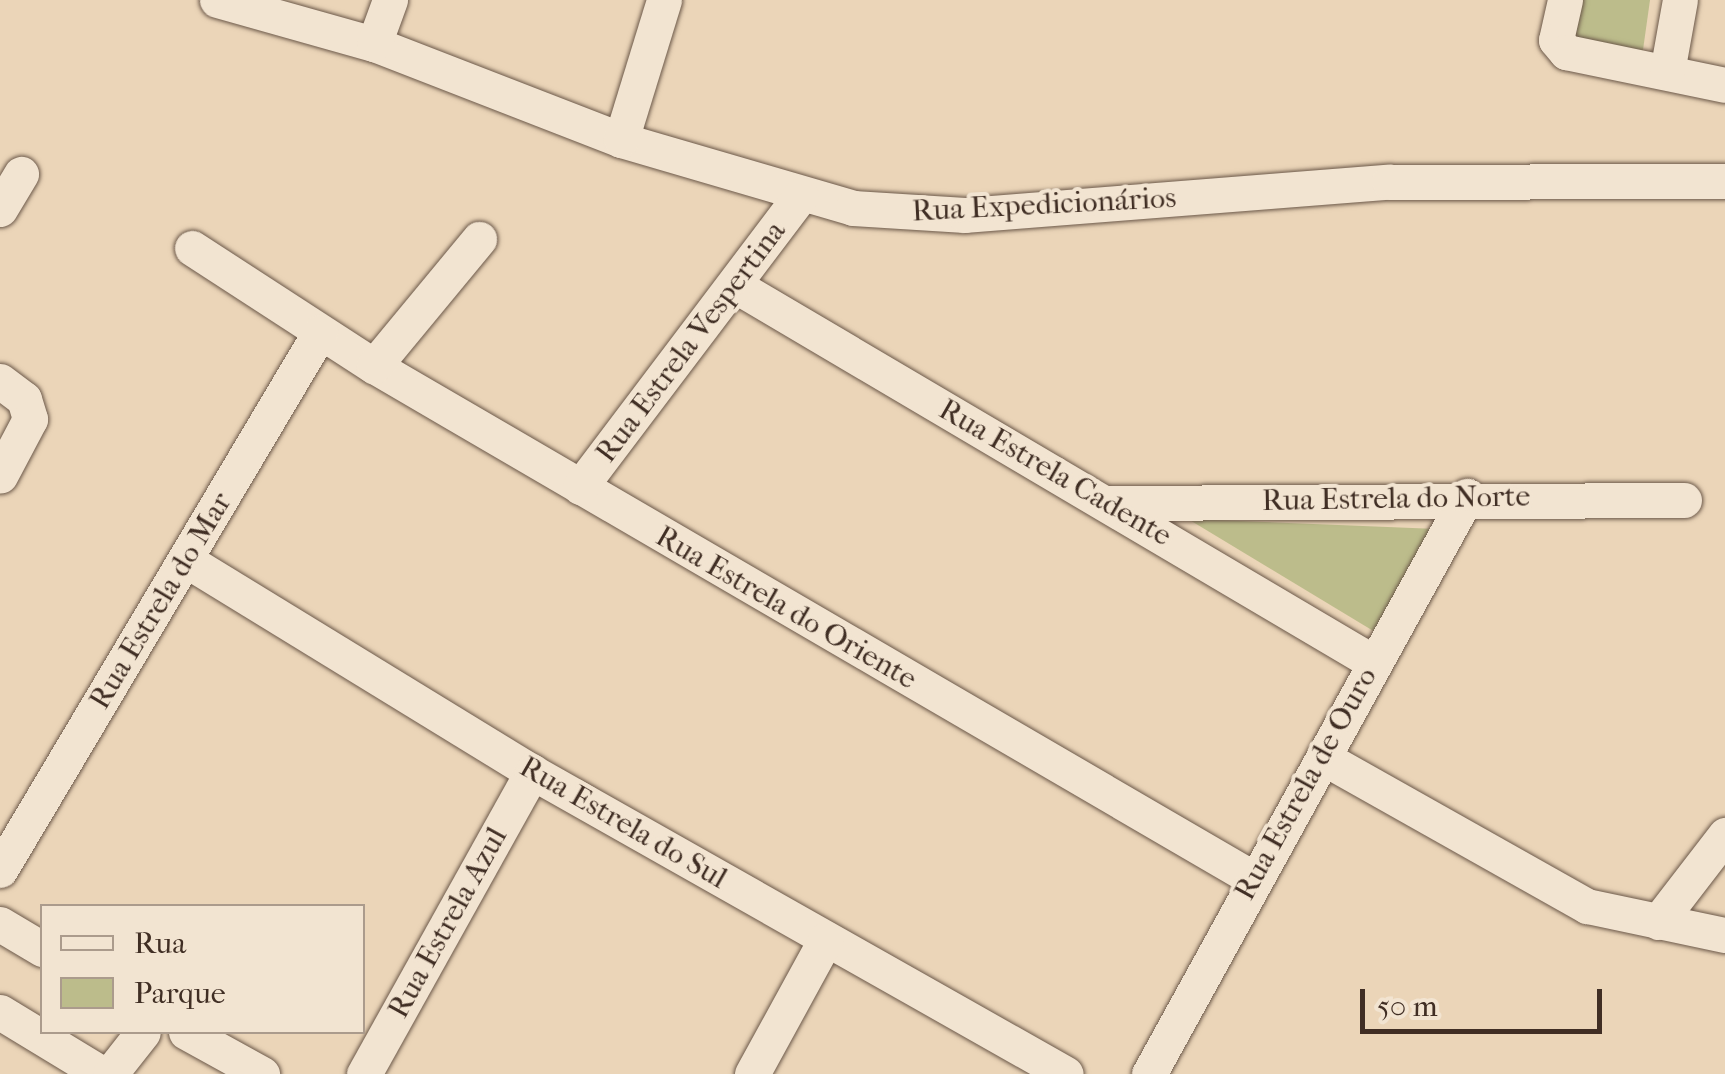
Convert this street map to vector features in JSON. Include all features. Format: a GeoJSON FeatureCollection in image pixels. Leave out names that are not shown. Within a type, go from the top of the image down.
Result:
{"type":"FeatureCollection","features":[{"type":"Feature","properties":{"kind":"street","name":"Rua Expedicionários"},"geometry":{"type":"LineString","coordinates":[[217,0],[374,44],[622,140],[853,208],[965,215],[1389,182],[1725,182]]}},
{"type":"Feature","properties":{"kind":"street"},"geometry":{"type":"LineString","coordinates":[[374,44],[390,0]]}},
{"type":"Feature","properties":{"kind":"street"},"geometry":{"type":"LineString","coordinates":[[622,140],[664,0]]}},
{"type":"Feature","properties":{"kind":"street"},"geometry":{"type":"LineString","coordinates":[[1565,0],[1556,40],[1566,52],[1725,85]]}},
{"type":"Feature","properties":{"kind":"street"},"geometry":{"type":"LineString","coordinates":[[1667,72],[1680,0]]}},
{"type":"Feature","properties":{"kind":"street"},"geometry":{"type":"LineString","coordinates":[[0,209],[21,174]]}},
{"type":"Feature","properties":{"kind":"street","name":"Rua Estrela Vespertina"},"geometry":{"type":"LineString","coordinates":[[580,488],[801,195]]}},
{"type":"Feature","properties":{"kind":"street"},"geometry":{"type":"LineString","coordinates":[[374,366],[479,239]]}},
{"type":"Feature","properties":{"kind":"street","name":"Rua Estrela do Oriente"},"geometry":{"type":"LineString","coordinates":[[192,248],[374,366],[1254,880]]}},
{"type":"Feature","properties":{"kind":"street","name":"Rua Estrela Cadente"},"geometry":{"type":"LineString","coordinates":[[736,286],[1373,662]]}},
{"type":"Feature","properties":{"kind":"street","name":"Rua Estrela do Mar"},"geometry":{"type":"LineString","coordinates":[[0,870],[320,332]]}},
{"type":"Feature","properties":{"kind":"street"},"geometry":{"type":"LineString","coordinates":[[0,382],[24,399],[30,419],[0,476]]}},
{"type":"Feature","properties":{"kind":"street","name":"Rua Estrela do Norte"},"geometry":{"type":"LineString","coordinates":[[1108,503],[1467,496],[1684,500]]}},
{"type":"Feature","properties":{"kind":"street","name":"Rua Estrela de Ouro"},"geometry":{"type":"LineString","coordinates":[[1149,1074],[1467,496]]}},
{"type":"Feature","properties":{"kind":"street","name":"Rua Estrela do Sul"},"geometry":{"type":"LineString","coordinates":[[186,560],[532,772],[1066,1074]]}},
{"type":"Feature","properties":{"kind":"street"},"geometry":{"type":"LineString","coordinates":[[1324,758],[1587,906],[1725,935]]}},
{"type":"Feature","properties":{"kind":"street","name":"Rua Estrela Azul"},"geometry":{"type":"LineString","coordinates":[[364,1074],[532,772]]}},
{"type":"Feature","properties":{"kind":"street"},"geometry":{"type":"LineString","coordinates":[[1658,922],[1725,835]]}},
{"type":"Feature","properties":{"kind":"street"},"geometry":{"type":"LineString","coordinates":[[0,924],[40,948]]}},
{"type":"Feature","properties":{"kind":"street"},"geometry":{"type":"LineString","coordinates":[[752,1074],[826,940]]}},
{"type":"Feature","properties":{"kind":"street"},"geometry":{"type":"LineString","coordinates":[[0,1012],[106,1074],[140,1034]]}},
{"type":"Feature","properties":{"kind":"street"},"geometry":{"type":"LineString","coordinates":[[190,1034],[262,1074]]}},
{"type":"Feature","properties":{"kind":"green space"},"geometry":{"type":"Polygon","coordinates":[[[1580,0],[1650,0],[1641,64],[1570,49],[1580,0]]]}},
{"type":"Feature","properties":{"kind":"green space"},"geometry":{"type":"Polygon","coordinates":[[[1188,519],[1437,529],[1380,635],[1188,519]]]}}]}
